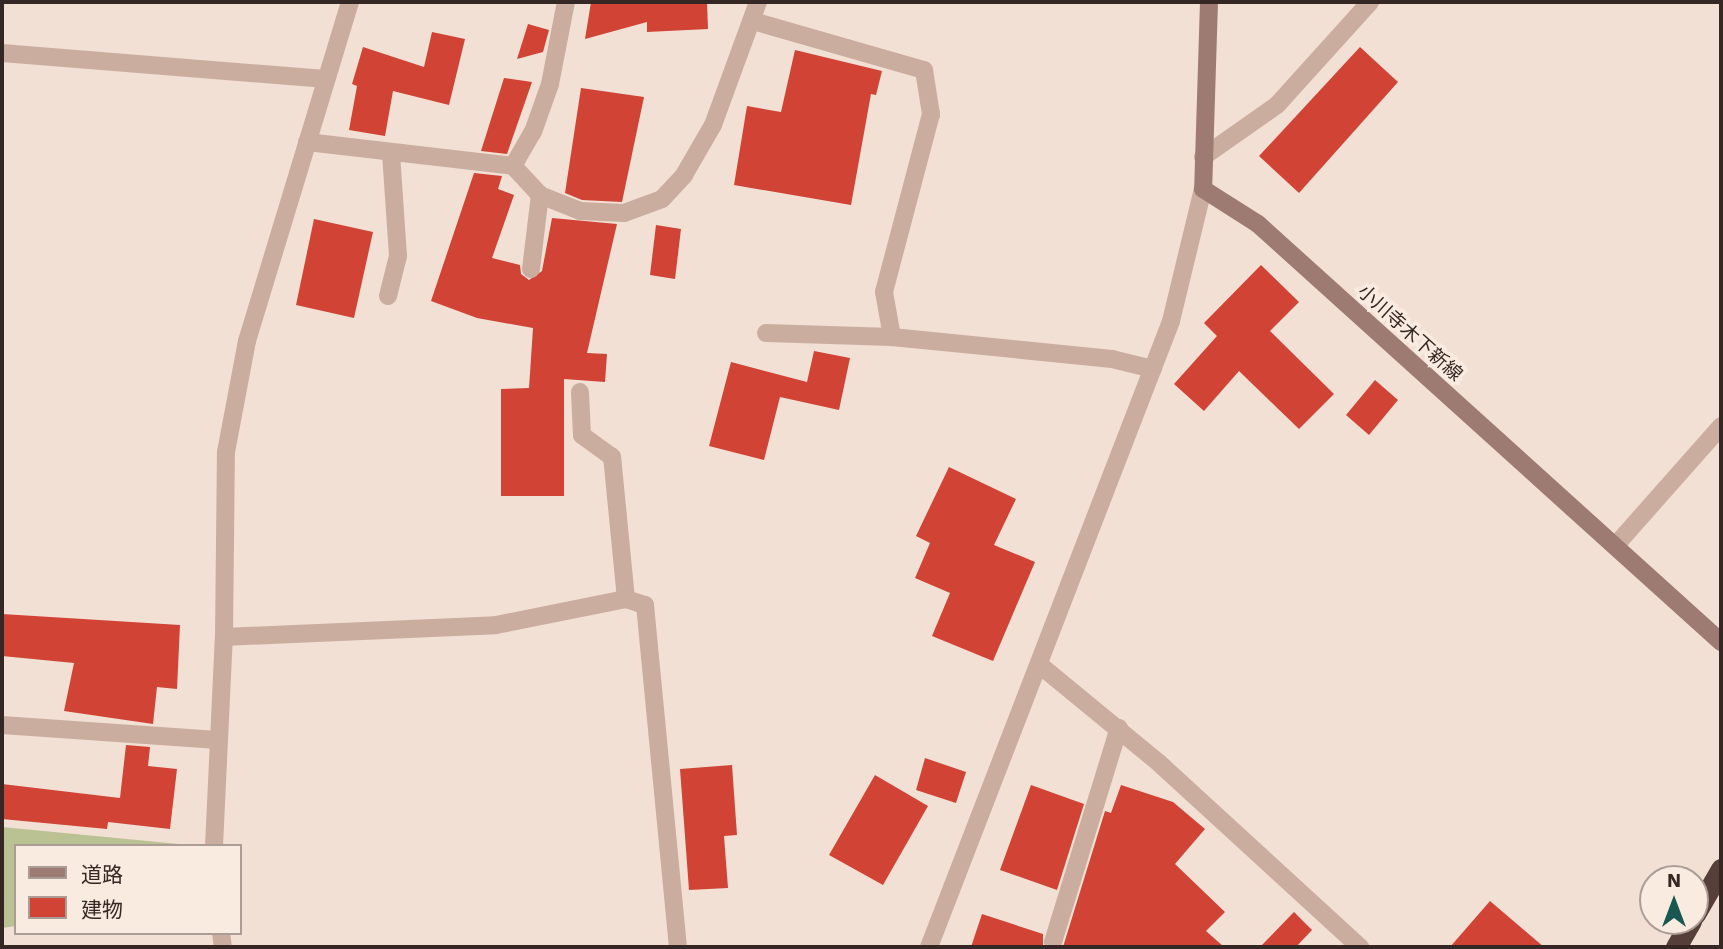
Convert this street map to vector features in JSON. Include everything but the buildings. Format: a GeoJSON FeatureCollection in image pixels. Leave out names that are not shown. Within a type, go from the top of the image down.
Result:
{"type":"FeatureCollection","features":[{"type":"Feature","properties":{"kind":"highway"},"geometry":{"type":"LineString","coordinates":[[1709,890],[1721,869]]}},
{"type":"Feature","properties":{"kind":"main road"},"geometry":{"type":"LineString","coordinates":[[1203,189],[1209,2]]}},
{"type":"Feature","properties":{"kind":"main road","name":"小川寺木下新線"},"geometry":{"type":"LineString","coordinates":[[1203,189],[1258,224],[1721,642]]}},
{"type":"Feature","properties":{"kind":"street"},"geometry":{"type":"LineString","coordinates":[[214,844],[224,638],[226,452],[247,341],[350,2]]}},
{"type":"Feature","properties":{"kind":"street"},"geometry":{"type":"LineString","coordinates":[[513,166],[533,132],[550,85],[566,2]]}},
{"type":"Feature","properties":{"kind":"street"},"geometry":{"type":"LineString","coordinates":[[307,142],[513,166],[540,195],[580,211],[624,213],[663,199],[684,175],[713,125],[758,2]]}},
{"type":"Feature","properties":{"kind":"street"},"geometry":{"type":"LineString","coordinates":[[1203,157],[1276,105],[1370,2]]}},
{"type":"Feature","properties":{"kind":"street"},"geometry":{"type":"LineString","coordinates":[[753,21],[924,70],[931,114],[884,292],[892,337]]}},
{"type":"Feature","properties":{"kind":"street"},"geometry":{"type":"LineString","coordinates":[[2,53],[326,79]]}},
{"type":"Feature","properties":{"kind":"street"},"geometry":{"type":"LineString","coordinates":[[388,296],[398,256],[391,152]]}},
{"type":"Feature","properties":{"kind":"street"},"geometry":{"type":"LineString","coordinates":[[929,947],[1041,666],[1153,369],[1190,257],[1203,189]]}},
{"type":"Feature","properties":{"kind":"street"},"geometry":{"type":"LineString","coordinates":[[531,269],[540,195]]}},
{"type":"Feature","properties":{"kind":"street"},"geometry":{"type":"LineString","coordinates":[[766,333],[892,337],[1112,359],[1153,369]]}},
{"type":"Feature","properties":{"kind":"street"},"geometry":{"type":"LineString","coordinates":[[580,392],[582,435],[612,457],[626,599]]}},
{"type":"Feature","properties":{"kind":"street"},"geometry":{"type":"LineString","coordinates":[[1615,546],[1721,426]]}},
{"type":"Feature","properties":{"kind":"street"},"geometry":{"type":"LineString","coordinates":[[224,638],[496,625],[626,599],[645,605],[678,947]]}},
{"type":"Feature","properties":{"kind":"street"},"geometry":{"type":"LineString","coordinates":[[1041,666],[1119,728],[1360,947]]}},
{"type":"Feature","properties":{"kind":"street"},"geometry":{"type":"LineString","coordinates":[[2,725],[217,740]]}},
{"type":"Feature","properties":{"kind":"street"},"geometry":{"type":"LineString","coordinates":[[1054,942],[1119,728]]}},
{"type":"Feature","properties":{"kind":"green space"},"geometry":{"type":"Polygon","coordinates":[[[2,827],[179,844],[14,844],[14,926],[2,928],[2,827]]]}}]}
